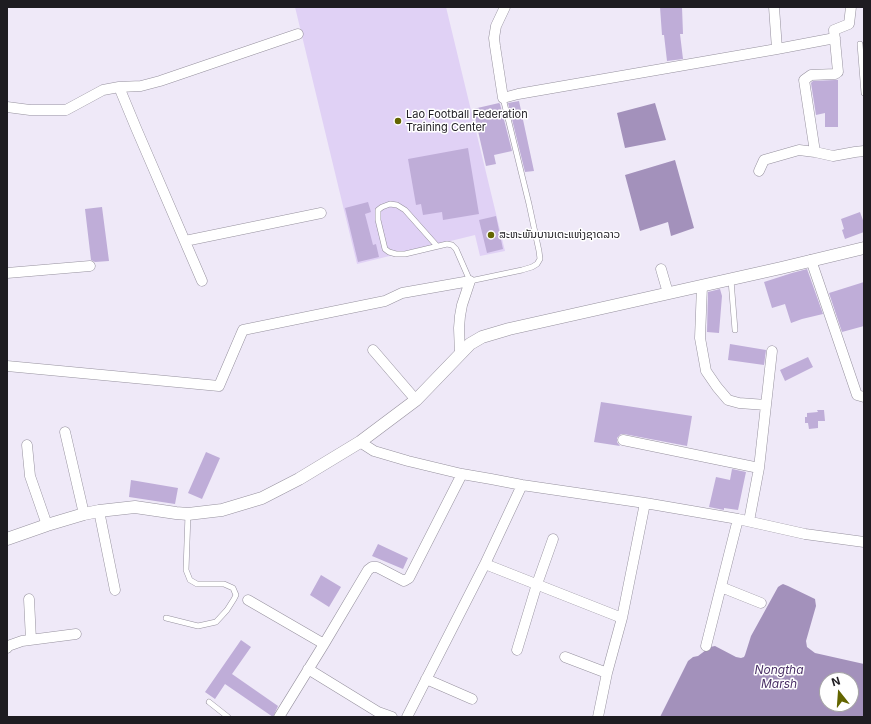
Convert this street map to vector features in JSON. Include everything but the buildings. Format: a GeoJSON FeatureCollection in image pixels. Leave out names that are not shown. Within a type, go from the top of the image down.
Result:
{"type":"FeatureCollection","features":[{"type":"Feature","properties":{"kind":"street"},"geometry":{"type":"LineString","coordinates":[[505,7],[496,26],[494,38],[503,98],[835,38]]}},
{"type":"Feature","properties":{"kind":"street"},"geometry":{"type":"LineString","coordinates":[[774,7],[777,49]]}},
{"type":"Feature","properties":{"kind":"street"},"geometry":{"type":"LineString","coordinates":[[815,152],[804,80],[810,76],[835,74],[838,72],[834,30],[849,24],[851,7]]}},
{"type":"Feature","properties":{"kind":"street"},"geometry":{"type":"LineString","coordinates":[[7,107],[30,110],[66,110],[103,90],[119,87],[141,86],[160,81],[298,34]]}},
{"type":"Feature","properties":{"kind":"street"},"geometry":{"type":"LineString","coordinates":[[119,87],[202,281]]}},
{"type":"Feature","properties":{"kind":"street"},"geometry":{"type":"LineString","coordinates":[[759,171],[764,160],[799,150],[833,156],[864,151]]}},
{"type":"Feature","properties":{"kind":"street"},"geometry":{"type":"LineString","coordinates":[[185,241],[321,213]]}},
{"type":"Feature","properties":{"kind":"street"},"geometry":{"type":"LineString","coordinates":[[7,539],[47,524],[99,511],[135,507],[188,514],[222,510],[262,498],[299,479],[360,442],[416,400],[470,344],[482,338],[510,329],[864,248]]}},
{"type":"Feature","properties":{"kind":"street"},"geometry":{"type":"LineString","coordinates":[[811,260],[857,395],[864,397]]}},
{"type":"Feature","properties":{"kind":"street"},"geometry":{"type":"LineString","coordinates":[[7,277],[90,266]]}},
{"type":"Feature","properties":{"kind":"street"},"geometry":{"type":"LineString","coordinates":[[661,269],[668,293]]}},
{"type":"Feature","properties":{"kind":"street"},"geometry":{"type":"LineString","coordinates":[[7,366],[219,386],[243,330],[385,301],[402,293],[470,281],[460,316],[460,354]]}},
{"type":"Feature","properties":{"kind":"street"},"geometry":{"type":"LineString","coordinates":[[702,286],[700,338],[706,370],[728,400],[739,403],[766,405]]}},
{"type":"Feature","properties":{"kind":"street"},"geometry":{"type":"LineString","coordinates":[[373,350],[416,400]]}},
{"type":"Feature","properties":{"kind":"street"},"geometry":{"type":"LineString","coordinates":[[748,521],[760,468],[772,351]]}},
{"type":"Feature","properties":{"kind":"street"},"geometry":{"type":"LineString","coordinates":[[65,432],[84,514]]}},
{"type":"Feature","properties":{"kind":"street"},"geometry":{"type":"LineString","coordinates":[[624,440],[760,468]]}},
{"type":"Feature","properties":{"kind":"street"},"geometry":{"type":"LineString","coordinates":[[360,442],[374,451],[408,461],[522,486],[645,503],[738,519],[805,534],[864,542]]}},
{"type":"Feature","properties":{"kind":"street"},"geometry":{"type":"LineString","coordinates":[[27,445],[30,476],[47,524]]}},
{"type":"Feature","properties":{"kind":"street"},"geometry":{"type":"LineString","coordinates":[[279,717],[368,570],[372,567],[377,567],[404,581],[408,578],[462,474]]}},
{"type":"Feature","properties":{"kind":"street"},"geometry":{"type":"LineString","coordinates":[[407,717],[485,564],[522,486]]}},
{"type":"Feature","properties":{"kind":"street"},"geometry":{"type":"LineString","coordinates":[[598,717],[607,673],[622,618],[645,503]]}},
{"type":"Feature","properties":{"kind":"street"},"geometry":{"type":"LineString","coordinates":[[99,511],[115,590]]}},
{"type":"Feature","properties":{"kind":"street"},"geometry":{"type":"LineString","coordinates":[[706,646],[738,519]]}},
{"type":"Feature","properties":{"kind":"street"},"geometry":{"type":"LineString","coordinates":[[517,650],[537,584],[553,539]]}},
{"type":"Feature","properties":{"kind":"street"},"geometry":{"type":"LineString","coordinates":[[485,564],[622,618]]}},
{"type":"Feature","properties":{"kind":"street"},"geometry":{"type":"LineString","coordinates":[[720,587],[761,603]]}},
{"type":"Feature","properties":{"kind":"street"},"geometry":{"type":"LineString","coordinates":[[29,600],[31,640]]}},
{"type":"Feature","properties":{"kind":"street"},"geometry":{"type":"LineString","coordinates":[[248,600],[324,644]]}},
{"type":"Feature","properties":{"kind":"street"},"geometry":{"type":"LineString","coordinates":[[7,648],[8,646],[22,641],[76,634]]}},
{"type":"Feature","properties":{"kind":"street"},"geometry":{"type":"LineString","coordinates":[[565,657],[607,673]]}},
{"type":"Feature","properties":{"kind":"street"},"geometry":{"type":"LineString","coordinates":[[308,669],[378,712],[392,717]]}},
{"type":"Feature","properties":{"kind":"street"},"geometry":{"type":"LineString","coordinates":[[426,679],[472,699]]}},
{"type":"Feature","properties":{"kind":"lane"},"geometry":{"type":"LineString","coordinates":[[860,44],[864,93]]}},
{"type":"Feature","properties":{"kind":"lane"},"geometry":{"type":"LineString","coordinates":[[437,246],[405,210],[397,205],[390,204],[378,210],[378,220],[385,248],[389,252],[405,254],[447,244],[452,245],[456,249],[470,281],[532,267],[537,264],[540,259],[529,204],[503,98]]}},
{"type":"Feature","properties":{"kind":"lane"},"geometry":{"type":"LineString","coordinates":[[731,279],[735,330]]}},
{"type":"Feature","properties":{"kind":"lane"},"geometry":{"type":"LineString","coordinates":[[166,618],[198,626],[216,622],[227,610],[236,594],[233,588],[224,584],[197,584],[190,580],[186,570],[188,514]]}},
{"type":"Feature","properties":{"kind":"lane"},"geometry":{"type":"LineString","coordinates":[[209,702],[228,717]]}},
{"type":"Feature","properties":{"kind":"shaded area","name":"Lao Football Federation Training Center"},"geometry":{"type":"Polygon","coordinates":[[[295,7],[446,7],[505,251],[480,256],[475,235],[357,264],[295,7]]]}},
{"type":"Feature","properties":{"kind":"water"},"geometry":{"type":"Polygon","coordinates":[[[655,103],[666,140],[625,148],[617,113],[655,103]]]}},
{"type":"Feature","properties":{"kind":"water"},"geometry":{"type":"Polygon","coordinates":[[[675,160],[694,228],[671,236],[668,222],[640,231],[625,175],[675,160]]]}},
{"type":"Feature","properties":{"kind":"water","name":"Nongtha Marsh"},"geometry":{"type":"Polygon","coordinates":[[[783,584],[815,599],[816,606],[806,641],[807,647],[815,653],[864,664],[864,717],[660,717],[688,661],[693,657],[698,656],[710,647],[715,646],[736,657],[744,657],[751,636],[778,587],[783,584]]]}},
{"type":"Feature","properties":{"kind":"place","name":"Lao Football Federation Training Center"},"geometry":{"type":"Point","coordinates":[398,121]}},
{"type":"Feature","properties":{"kind":"place","name":"ສະຫະພັນບານເຕະແຫ່ງຊາດລາວ"},"geometry":{"type":"Point","coordinates":[491,235]}}]}
